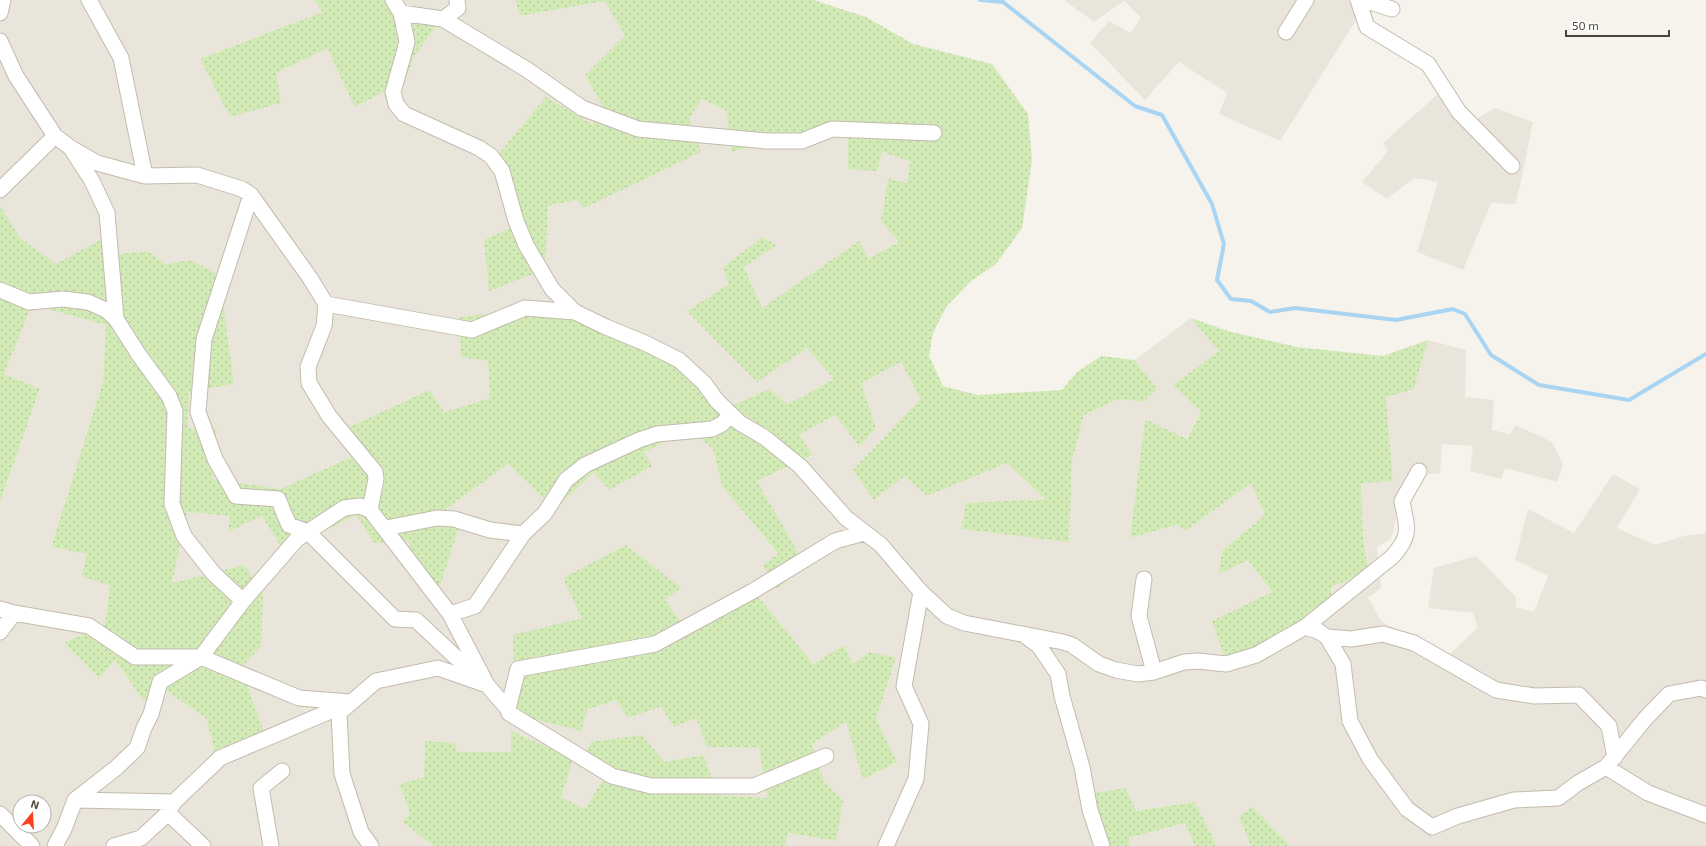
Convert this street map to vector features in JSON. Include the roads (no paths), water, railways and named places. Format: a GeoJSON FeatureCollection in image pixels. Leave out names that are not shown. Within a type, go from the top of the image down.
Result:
{"type":"FeatureCollection","features":[{"type":"Feature","properties":{"kind":"street"},"geometry":{"type":"LineString","coordinates":[[0,13],[3,0]]}},
{"type":"Feature","properties":{"kind":"street"},"geometry":{"type":"LineString","coordinates":[[89,0],[121,58],[145,176]]}},
{"type":"Feature","properties":{"kind":"street"},"geometry":{"type":"LineString","coordinates":[[393,0],[401,13],[407,42],[393,92],[396,104],[404,114],[479,148],[490,156],[502,171],[516,221],[526,245],[552,289],[575,312],[606,328],[645,343],[679,360],[704,383],[718,401],[740,423],[780,449],[800,466],[846,518],[881,545],[921,592],[947,616],[964,623],[1072,645],[1099,664],[1116,670],[1138,674],[1154,672],[1184,662],[1198,661],[1226,664],[1256,655],[1305,626],[1392,557],[1401,547],[1408,531],[1402,501],[1419,471]]}},
{"type":"Feature","properties":{"kind":"street"},"geometry":{"type":"LineString","coordinates":[[1286,32],[1306,0]]}},
{"type":"Feature","properties":{"kind":"street"},"geometry":{"type":"LineString","coordinates":[[1358,0],[1367,27],[1428,64],[1459,112],[1512,166]]}},
{"type":"Feature","properties":{"kind":"street"},"geometry":{"type":"LineString","coordinates":[[1363,0],[1392,9]]}},
{"type":"Feature","properties":{"kind":"street"},"geometry":{"type":"LineString","coordinates":[[443,19],[460,3]]}},
{"type":"Feature","properties":{"kind":"street"},"geometry":{"type":"LineString","coordinates":[[401,13],[443,19],[526,69],[582,108],[638,129],[766,141],[802,141],[832,129],[934,133]]}},
{"type":"Feature","properties":{"kind":"street"},"geometry":{"type":"LineString","coordinates":[[0,41],[16,76],[55,136],[97,164],[145,176],[197,176],[242,189],[251,195],[310,278],[326,304],[324,326],[308,367],[309,383],[329,416],[375,472],[376,479],[370,510]]}},
{"type":"Feature","properties":{"kind":"street"},"geometry":{"type":"LineString","coordinates":[[0,190],[55,136]]}},
{"type":"Feature","properties":{"kind":"street"},"geometry":{"type":"LineString","coordinates":[[71,148],[92,181],[108,213],[116,319]]}},
{"type":"Feature","properties":{"kind":"street"},"geometry":{"type":"LineString","coordinates":[[251,195],[204,339],[198,412],[215,459],[236,496],[278,500],[289,525],[308,532],[395,619],[416,620],[486,686],[508,709],[509,713],[612,776],[651,786],[754,786],[826,756]]}},
{"type":"Feature","properties":{"kind":"street"},"geometry":{"type":"LineString","coordinates":[[0,290],[29,302],[63,299],[88,302],[106,310],[116,319],[139,356],[169,396],[175,411],[172,504],[184,536],[213,573],[243,601]]}},
{"type":"Feature","properties":{"kind":"street"},"geometry":{"type":"LineString","coordinates":[[326,304],[472,330],[525,308],[575,312]]}},
{"type":"Feature","properties":{"kind":"street"},"geometry":{"type":"LineString","coordinates":[[450,614],[475,606],[523,534],[545,514],[566,480],[585,465],[639,440],[657,434],[712,429],[722,424],[731,414]]}},
{"type":"Feature","properties":{"kind":"street"},"geometry":{"type":"LineString","coordinates":[[55,846],[64,829],[75,800],[116,768],[137,748],[151,714],[160,682],[201,657],[243,601],[277,560],[297,539],[344,508],[360,506],[370,510],[386,528],[450,614],[486,686]]}},
{"type":"Feature","properties":{"kind":"street"},"geometry":{"type":"LineString","coordinates":[[386,528],[437,518],[454,520],[490,530],[523,534]]}},
{"type":"Feature","properties":{"kind":"street"},"geometry":{"type":"LineString","coordinates":[[508,709],[518,669],[655,644],[753,591],[835,542],[864,533]]}},
{"type":"Feature","properties":{"kind":"street"},"geometry":{"type":"LineString","coordinates":[[1144,579],[1140,616],[1154,672]]}},
{"type":"Feature","properties":{"kind":"street"},"geometry":{"type":"LineString","coordinates":[[886,846],[916,779],[921,724],[904,686],[921,592]]}},
{"type":"Feature","properties":{"kind":"street"},"geometry":{"type":"LineString","coordinates":[[0,632],[7,611],[89,626],[135,657],[201,657],[299,698],[350,702]]}},
{"type":"Feature","properties":{"kind":"street"},"geometry":{"type":"LineString","coordinates":[[1305,626],[1318,631],[1327,638],[1343,664],[1350,721],[1370,759],[1407,809],[1432,827],[1458,816],[1514,800],[1558,798],[1611,762],[1645,719],[1669,694],[1701,688],[1706,690]]}},
{"type":"Feature","properties":{"kind":"street"},"geometry":{"type":"LineString","coordinates":[[1327,638],[1351,639],[1383,634],[1414,643],[1496,690],[1534,696],[1579,695],[1609,726],[1611,762],[1648,793],[1706,815]]}},
{"type":"Feature","properties":{"kind":"street"},"geometry":{"type":"LineString","coordinates":[[1027,637],[1040,646],[1058,674],[1062,696],[1082,767],[1090,810],[1102,846]]}},
{"type":"Feature","properties":{"kind":"street"},"geometry":{"type":"LineString","coordinates":[[371,846],[362,832],[342,774],[339,713],[376,681],[438,668],[486,686]]}},
{"type":"Feature","properties":{"kind":"street"},"geometry":{"type":"LineString","coordinates":[[114,846],[141,838],[220,758],[350,702]]}},
{"type":"Feature","properties":{"kind":"street"},"geometry":{"type":"LineString","coordinates":[[271,846],[261,788],[282,771]]}},
{"type":"Feature","properties":{"kind":"street"},"geometry":{"type":"LineString","coordinates":[[75,800],[171,808],[204,846]]}},
{"type":"Feature","properties":{"kind":"street"},"geometry":{"type":"LineString","coordinates":[[0,814],[32,846]]}},
{"type":"Feature","properties":{"kind":"waterway"},"geometry":{"type":"LineString","coordinates":[[980,0],[1003,2],[1135,106],[1162,115],[1212,204],[1224,244],[1217,280],[1231,299],[1251,301],[1270,312],[1295,308],[1396,320],[1453,309],[1465,314],[1491,355],[1539,385],[1629,400],[1706,354]]}}]}
